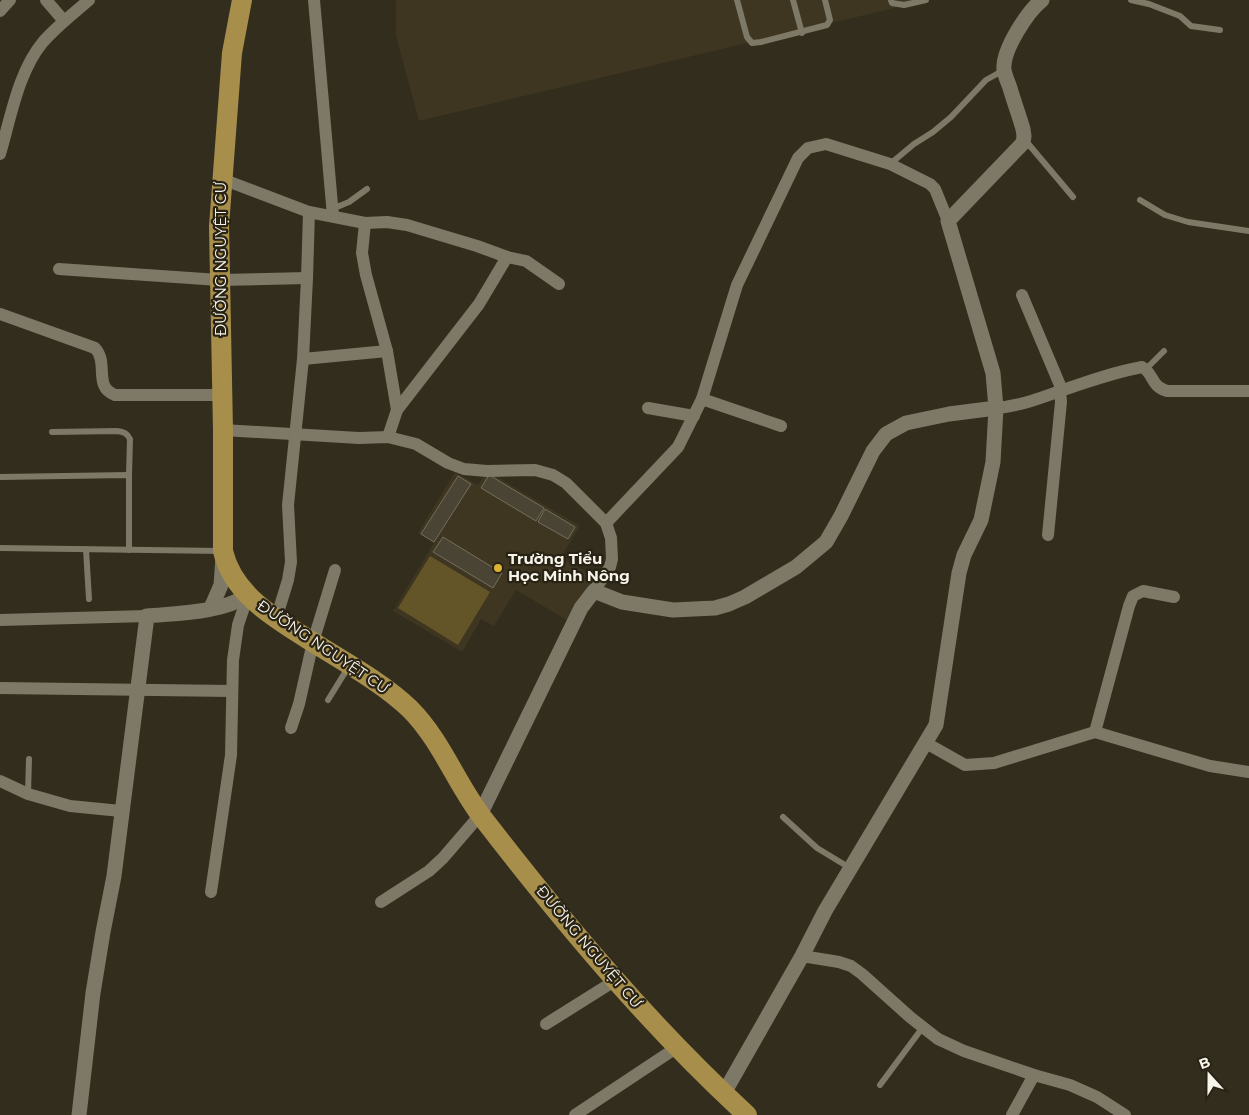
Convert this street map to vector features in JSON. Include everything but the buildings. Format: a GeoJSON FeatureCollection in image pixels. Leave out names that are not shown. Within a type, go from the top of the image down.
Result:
{"type":"FeatureCollection","features":[{"type":"Feature","properties":{"kind":"highway","name":"ĐƯỜNG NGUYỆT CƯ"},"geometry":{"type":"LineString","coordinates":[[242,0],[232,53],[219,226],[223,551],[229,570],[248,595],[276,619],[350,665],[396,697],[410,710],[426,727],[480,815],[616,980],[676,1048],[747,1115]]}},
{"type":"Feature","properties":{"kind":"street"},"geometry":{"type":"LineString","coordinates":[[0,11],[10,0]]}},
{"type":"Feature","properties":{"kind":"street"},"geometry":{"type":"LineString","coordinates":[[46,0],[64,21]]}},
{"type":"Feature","properties":{"kind":"street"},"geometry":{"type":"LineString","coordinates":[[0,154],[27,69],[42,44],[64,21],[89,0]]}},
{"type":"Feature","properties":{"kind":"street"},"geometry":{"type":"LineString","coordinates":[[314,0],[332,212]]}},
{"type":"Feature","properties":{"kind":"street"},"geometry":{"type":"LineString","coordinates":[[948,222],[1021,146],[1024,139],[1023,129],[1004,70],[1009,49],[1024,21],[1035,5],[1042,0]]}},
{"type":"Feature","properties":{"kind":"street"},"geometry":{"type":"LineString","coordinates":[[606,523],[678,447],[702,399],[737,285],[798,158],[808,148],[826,144],[890,164],[930,184],[935,189],[948,222],[993,373],[996,408],[993,462],[981,520],[964,555],[936,725],[825,910],[802,956],[724,1093]]}},
{"type":"Feature","properties":{"kind":"street"},"geometry":{"type":"LineString","coordinates":[[222,179],[309,212],[332,212],[365,222],[387,222],[407,226],[477,246],[506,257],[526,261],[559,284]]}},
{"type":"Feature","properties":{"kind":"street"},"geometry":{"type":"LineString","coordinates":[[276,619],[291,562],[288,505],[302,359],[309,212]]}},
{"type":"Feature","properties":{"kind":"street"},"geometry":{"type":"LineString","coordinates":[[365,222],[362,253],[387,351],[397,410]]}},
{"type":"Feature","properties":{"kind":"street"},"geometry":{"type":"LineString","coordinates":[[388,437],[397,410],[478,304],[506,257]]}},
{"type":"Feature","properties":{"kind":"street"},"geometry":{"type":"LineString","coordinates":[[59,269],[220,280],[307,278]]}},
{"type":"Feature","properties":{"kind":"street"},"geometry":{"type":"LineString","coordinates":[[1022,295],[1061,391],[1048,536]]}},
{"type":"Feature","properties":{"kind":"street"},"geometry":{"type":"LineString","coordinates":[[0,314],[96,348],[101,359],[102,381],[111,394],[222,395]]}},
{"type":"Feature","properties":{"kind":"street"},"geometry":{"type":"LineString","coordinates":[[302,359],[387,351]]}},
{"type":"Feature","properties":{"kind":"street"},"geometry":{"type":"LineString","coordinates":[[594,591],[622,602],[673,610],[715,608],[737,601],[767,585],[796,567],[826,542],[841,516],[873,450],[886,434],[906,423],[949,414],[1010,407],[1096,378],[1142,367],[1146,369],[1155,385],[1167,391],[1249,391]]}},
{"type":"Feature","properties":{"kind":"street"},"geometry":{"type":"LineString","coordinates":[[702,399],[781,426]]}},
{"type":"Feature","properties":{"kind":"street"},"geometry":{"type":"LineString","coordinates":[[648,408],[694,416]]}},
{"type":"Feature","properties":{"kind":"street"},"geometry":{"type":"LineString","coordinates":[[223,430],[359,438],[388,437],[416,444],[448,463],[464,469],[487,471],[535,470],[554,475],[566,483],[606,523],[611,538],[612,559],[610,567],[581,608],[480,815],[443,858],[429,871],[380,902]]}},
{"type":"Feature","properties":{"kind":"street"},"geometry":{"type":"LineString","coordinates":[[211,608],[221,586],[223,551]]}},
{"type":"Feature","properties":{"kind":"street"},"geometry":{"type":"LineString","coordinates":[[291,728],[299,704],[313,642],[335,570]]}},
{"type":"Feature","properties":{"kind":"street"},"geometry":{"type":"LineString","coordinates":[[1095,732],[1133,596],[1143,591],[1174,597]]}},
{"type":"Feature","properties":{"kind":"street"},"geometry":{"type":"LineString","coordinates":[[0,620],[147,616],[231,604],[248,595]]}},
{"type":"Feature","properties":{"kind":"street"},"geometry":{"type":"LineString","coordinates":[[211,892],[231,755],[233,660],[238,625],[248,595]]}},
{"type":"Feature","properties":{"kind":"street"},"geometry":{"type":"LineString","coordinates":[[79,1115],[93,993],[114,876],[147,616]]}},
{"type":"Feature","properties":{"kind":"street"},"geometry":{"type":"LineString","coordinates":[[0,688],[232,691]]}},
{"type":"Feature","properties":{"kind":"street"},"geometry":{"type":"LineString","coordinates":[[926,743],[960,763],[980,765],[994,763],[1095,732],[1210,766],[1249,772]]}},
{"type":"Feature","properties":{"kind":"street"},"geometry":{"type":"LineString","coordinates":[[0,781],[28,794],[70,806],[122,811]]}},
{"type":"Feature","properties":{"kind":"street"},"geometry":{"type":"LineString","coordinates":[[802,956],[839,962],[851,966],[938,1039],[964,1051],[1070,1085],[1097,1097],[1125,1115]]}},
{"type":"Feature","properties":{"kind":"street"},"geometry":{"type":"LineString","coordinates":[[546,1024],[616,980]]}},
{"type":"Feature","properties":{"kind":"street"},"geometry":{"type":"LineString","coordinates":[[576,1115],[676,1048]]}},
{"type":"Feature","properties":{"kind":"street"},"geometry":{"type":"LineString","coordinates":[[1012,1115],[1034,1075]]}},
{"type":"Feature","properties":{"kind":"lane"},"geometry":{"type":"LineString","coordinates":[[737,0],[747,37],[752,42],[761,42],[802,33],[827,25],[830,20],[824,0]]}},
{"type":"Feature","properties":{"kind":"lane"},"geometry":{"type":"LineString","coordinates":[[793,0],[802,33]]}},
{"type":"Feature","properties":{"kind":"lane"},"geometry":{"type":"LineString","coordinates":[[891,0],[892,3],[904,5],[926,0]]}},
{"type":"Feature","properties":{"kind":"lane"},"geometry":{"type":"LineString","coordinates":[[1130,0],[1149,4],[1180,16],[1191,26],[1220,30]]}},
{"type":"Feature","properties":{"kind":"lane"},"geometry":{"type":"LineString","coordinates":[[890,164],[951,117],[986,80],[1004,70]]}},
{"type":"Feature","properties":{"kind":"lane"},"geometry":{"type":"LineString","coordinates":[[1024,139],[1073,197]]}},
{"type":"Feature","properties":{"kind":"lane"},"geometry":{"type":"LineString","coordinates":[[332,212],[367,189]]}},
{"type":"Feature","properties":{"kind":"lane"},"geometry":{"type":"LineString","coordinates":[[1140,200],[1148,203],[1165,216],[1188,222],[1249,230]]}},
{"type":"Feature","properties":{"kind":"lane"},"geometry":{"type":"LineString","coordinates":[[1146,369],[1164,351]]}},
{"type":"Feature","properties":{"kind":"lane"},"geometry":{"type":"LineString","coordinates":[[52,432],[118,431],[128,435],[130,439],[129,550]]}},
{"type":"Feature","properties":{"kind":"lane"},"geometry":{"type":"LineString","coordinates":[[0,477],[130,475]]}},
{"type":"Feature","properties":{"kind":"lane"},"geometry":{"type":"LineString","coordinates":[[0,548],[223,551]]}},
{"type":"Feature","properties":{"kind":"lane"},"geometry":{"type":"LineString","coordinates":[[86,549],[88,599]]}},
{"type":"Feature","properties":{"kind":"lane"},"geometry":{"type":"LineString","coordinates":[[328,700],[350,665]]}},
{"type":"Feature","properties":{"kind":"lane"},"geometry":{"type":"LineString","coordinates":[[28,794],[29,759]]}},
{"type":"Feature","properties":{"kind":"lane"},"geometry":{"type":"LineString","coordinates":[[783,817],[817,848],[850,868]]}},
{"type":"Feature","properties":{"kind":"lane"},"geometry":{"type":"LineString","coordinates":[[880,1085],[923,1027]]}},
{"type":"Feature","properties":{"kind":"shaded area"},"geometry":{"type":"Polygon","coordinates":[[[396,0],[928,0],[419,121],[396,36],[396,0]]]}},
{"type":"Feature","properties":{"kind":"shaded area","name":"Trường Tiểu Học Minh Nông"},"geometry":{"type":"Polygon","coordinates":[[[487,471],[580,526],[561,557],[596,578],[570,622],[516,590],[494,626],[481,619],[462,652],[393,611],[434,543],[418,533],[455,472],[478,485],[487,471]]]}},
{"type":"Feature","properties":{"kind":"shaded area"},"geometry":{"type":"Polygon","coordinates":[[[430,556],[490,592],[458,645],[398,608],[430,556]]]}},
{"type":"Feature","properties":{"kind":"place","name":"Trường Tiểu Học Minh Nông"},"geometry":{"type":"Point","coordinates":[498,568]}}]}
